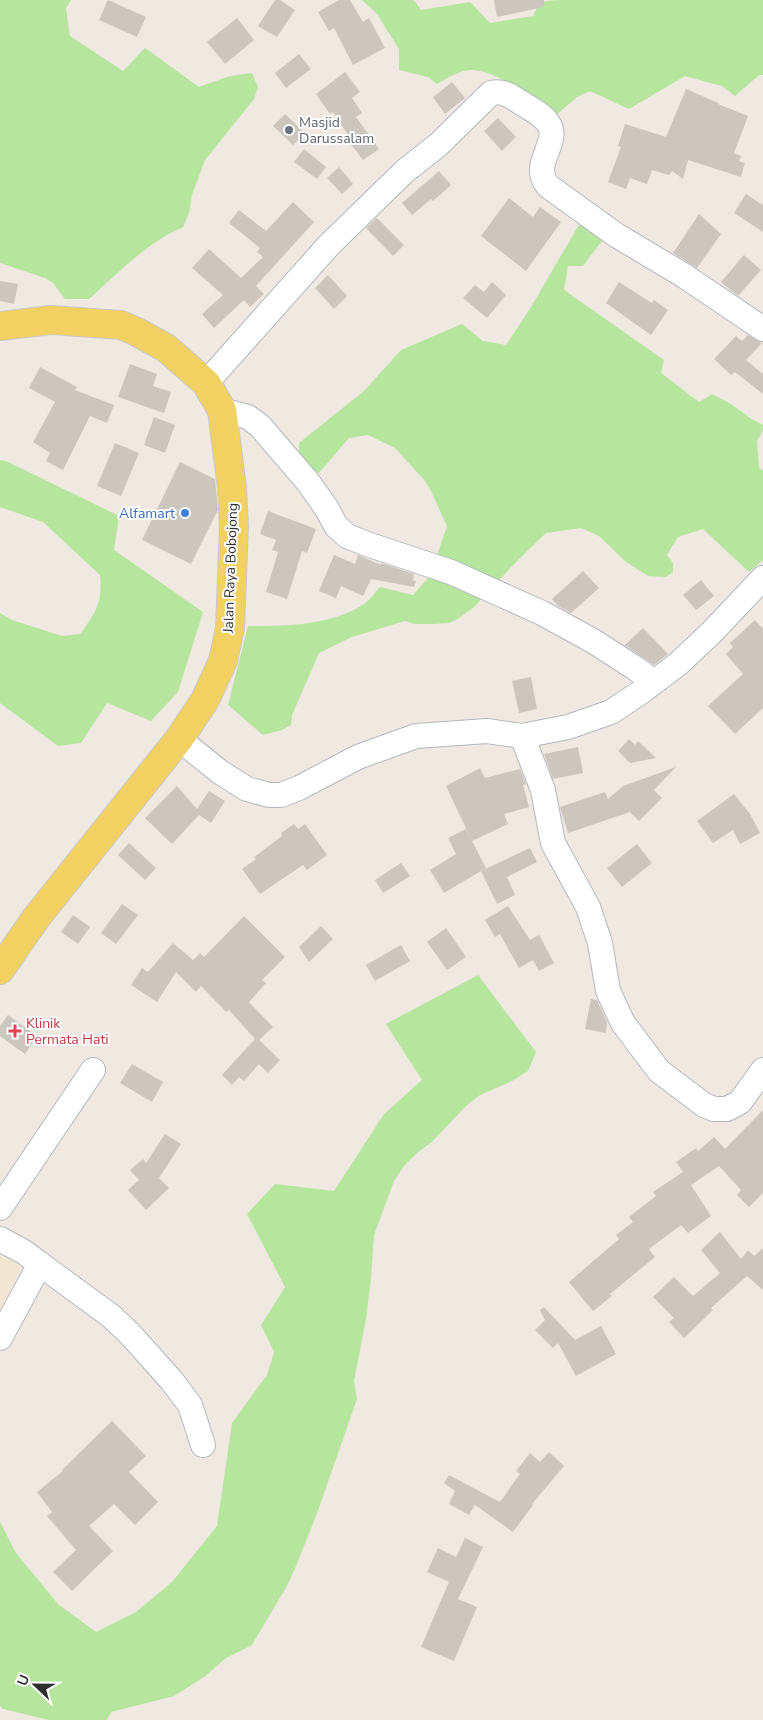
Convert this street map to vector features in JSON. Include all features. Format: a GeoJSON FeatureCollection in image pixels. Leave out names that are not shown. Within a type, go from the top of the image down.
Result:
{"type":"FeatureCollection","features":[{"type":"Feature","properties":{"kind":"main road","name":"Jalan Raya Bobojong"},"geometry":{"type":"LineString","coordinates":[[0,326],[51,320],[121,325],[166,348],[206,384],[222,410],[231,478],[234,526],[230,628],[223,662],[205,700],[179,739],[36,918],[0,970]]}},
{"type":"Feature","properties":{"kind":"street"},"geometry":{"type":"LineString","coordinates":[[206,384],[329,245],[405,171],[438,145],[491,93],[497,92],[506,94],[543,117],[550,125],[552,135],[541,171],[542,178],[548,186],[616,235],[683,275],[763,330]]}},
{"type":"Feature","properties":{"kind":"street"},"geometry":{"type":"LineString","coordinates":[[222,410],[248,418],[260,426],[308,482],[336,526],[347,536],[451,572],[542,613],[593,641],[654,682]]}},
{"type":"Feature","properties":{"kind":"street"},"geometry":{"type":"LineString","coordinates":[[179,739],[220,772],[247,789],[269,795],[281,794],[299,788],[358,757],[416,736],[487,731],[522,736],[568,727],[612,712],[678,664],[712,632],[763,578]]}},
{"type":"Feature","properties":{"kind":"street"},"geometry":{"type":"LineString","coordinates":[[522,736],[543,790],[553,843],[588,907],[600,943],[608,991],[624,1023],[659,1071],[704,1105],[714,1109],[727,1109],[740,1102],[763,1070]]}},
{"type":"Feature","properties":{"kind":"street"},"geometry":{"type":"LineString","coordinates":[[0,1208],[93,1070]]}},
{"type":"Feature","properties":{"kind":"street"},"geometry":{"type":"LineString","coordinates":[[0,1239],[24,1252],[111,1316],[130,1334],[172,1381],[190,1406],[203,1445]]}},
{"type":"Feature","properties":{"kind":"street"},"geometry":{"type":"LineString","coordinates":[[0,1338],[40,1264]]}},
{"type":"Feature","properties":{"kind":"shaded area"},"geometry":{"type":"Polygon","coordinates":[[[0,1249],[24,1260],[0,1312],[0,1249]]]}},
{"type":"Feature","properties":{"kind":"green space"},"geometry":{"type":"Polygon","coordinates":[[[0,0],[71,0],[66,8],[70,36],[123,71],[145,48],[199,87],[230,76],[252,73],[258,87],[254,99],[205,160],[183,227],[145,250],[89,299],[65,299],[53,283],[45,278],[0,263],[0,0]]]}},
{"type":"Feature","properties":{"kind":"green space"},"geometry":{"type":"Polygon","coordinates":[[[362,0],[414,0],[421,10],[470,2],[490,23],[533,16],[540,2],[557,0],[763,0],[763,75],[759,75],[735,96],[722,86],[685,76],[629,109],[590,91],[577,97],[555,116],[506,81],[484,72],[463,71],[437,84],[428,77],[399,70],[399,49],[377,14],[362,0]]]}},
{"type":"Feature","properties":{"kind":"green space"},"geometry":{"type":"Polygon","coordinates":[[[588,224],[605,237],[583,266],[568,266],[564,290],[664,360],[661,373],[699,402],[712,394],[763,425],[763,430],[757,441],[759,467],[763,471],[763,560],[749,572],[703,529],[678,537],[667,555],[673,563],[673,572],[666,577],[648,576],[626,562],[599,536],[581,528],[546,533],[474,607],[458,619],[449,623],[434,624],[414,624],[405,621],[352,637],[319,653],[292,715],[291,725],[282,730],[263,735],[228,705],[248,626],[293,625],[337,617],[364,604],[380,587],[413,595],[430,576],[447,526],[425,481],[395,448],[368,435],[349,438],[319,473],[311,469],[299,455],[299,443],[364,391],[401,350],[462,324],[483,341],[506,345],[531,307],[579,225],[588,224]]]}},
{"type":"Feature","properties":{"kind":"green space"},"geometry":{"type":"Polygon","coordinates":[[[0,460],[6,461],[119,516],[114,550],[203,612],[178,692],[151,721],[107,703],[81,743],[58,746],[0,703],[0,613],[12,620],[62,636],[80,634],[97,607],[101,585],[100,575],[43,522],[0,507],[0,460]]]}},
{"type":"Feature","properties":{"kind":"green space"},"geometry":{"type":"Polygon","coordinates":[[[478,975],[536,1052],[528,1071],[512,1081],[480,1095],[466,1106],[432,1142],[418,1152],[404,1166],[394,1181],[374,1235],[366,1319],[354,1381],[357,1399],[316,1516],[296,1566],[288,1584],[252,1645],[226,1658],[204,1677],[174,1696],[111,1712],[107,1720],[49,1720],[3,1709],[0,1706],[0,1522],[16,1553],[58,1604],[96,1632],[136,1612],[172,1582],[217,1526],[232,1423],[267,1375],[274,1352],[261,1325],[285,1287],[247,1214],[275,1184],[334,1191],[384,1114],[422,1080],[386,1024],[478,975]]]}},
{"type":"Feature","properties":{"kind":"building"},"geometry":{"type":"Polygon","coordinates":[[[108,0],[146,17],[137,37],[99,20],[108,0]]]}},
{"type":"Feature","properties":{"kind":"building"},"geometry":{"type":"Polygon","coordinates":[[[275,0],[280,0],[295,10],[277,37],[258,26],[275,0]]]}},
{"type":"Feature","properties":{"kind":"building"},"geometry":{"type":"Polygon","coordinates":[[[339,0],[350,0],[363,22],[369,18],[385,48],[353,65],[334,28],[329,31],[318,12],[339,0]]]}},
{"type":"Feature","properties":{"kind":"building"},"geometry":{"type":"Polygon","coordinates":[[[494,0],[544,0],[544,7],[497,17],[494,0]]]}},
{"type":"Feature","properties":{"kind":"building"},"geometry":{"type":"Polygon","coordinates":[[[237,18],[254,40],[225,64],[207,42],[237,18]]]}},
{"type":"Feature","properties":{"kind":"building"},"geometry":{"type":"Polygon","coordinates":[[[299,54],[311,69],[286,88],[275,73],[299,54]]]}},
{"type":"Feature","properties":{"kind":"building"},"geometry":{"type":"Polygon","coordinates":[[[345,72],[360,92],[352,98],[362,113],[356,117],[379,149],[363,160],[350,143],[352,141],[333,112],[330,114],[316,94],[345,72]]]}},
{"type":"Feature","properties":{"kind":"building"},"geometry":{"type":"Polygon","coordinates":[[[452,82],[465,98],[445,114],[433,97],[452,82]]]}},
{"type":"Feature","properties":{"kind":"building"},"geometry":{"type":"Polygon","coordinates":[[[686,89],[748,116],[734,153],[741,156],[739,161],[745,163],[741,177],[688,160],[683,179],[672,171],[669,175],[652,170],[647,184],[630,178],[626,189],[608,182],[621,147],[618,146],[625,124],[666,137],[686,89]]]}},
{"type":"Feature","properties":{"kind":"building","name":"Masjid Darussalam"},"geometry":{"type":"Polygon","coordinates":[[[285,114],[305,133],[293,145],[273,126],[285,114]]]}},
{"type":"Feature","properties":{"kind":"building"},"geometry":{"type":"Polygon","coordinates":[[[498,118],[516,137],[502,151],[484,131],[498,118]]]}},
{"type":"Feature","properties":{"kind":"building"},"geometry":{"type":"Polygon","coordinates":[[[304,149],[326,167],[317,179],[294,162],[304,149]]]}},
{"type":"Feature","properties":{"kind":"building"},"geometry":{"type":"Polygon","coordinates":[[[339,167],[353,184],[342,194],[327,178],[339,167]]]}},
{"type":"Feature","properties":{"kind":"building"},"geometry":{"type":"Polygon","coordinates":[[[439,171],[451,185],[433,201],[431,199],[412,215],[402,203],[439,171]]]}},
{"type":"Feature","properties":{"kind":"building"},"geometry":{"type":"Polygon","coordinates":[[[746,194],[763,205],[763,232],[734,213],[746,194]]]}},
{"type":"Feature","properties":{"kind":"building"},"geometry":{"type":"Polygon","coordinates":[[[509,198],[533,217],[540,207],[561,222],[526,271],[481,236],[509,198]]]}},
{"type":"Feature","properties":{"kind":"building"},"geometry":{"type":"Polygon","coordinates":[[[293,202],[314,222],[256,286],[264,294],[250,307],[244,300],[214,328],[202,314],[223,295],[192,268],[209,249],[241,278],[263,257],[257,252],[260,248],[229,223],[239,210],[266,231],[293,202]]]}},
{"type":"Feature","properties":{"kind":"building"},"geometry":{"type":"Polygon","coordinates":[[[699,214],[721,234],[697,268],[673,253],[699,214]]]}},
{"type":"Feature","properties":{"kind":"building"},"geometry":{"type":"Polygon","coordinates":[[[377,218],[404,245],[393,256],[366,228],[377,218]]]}},
{"type":"Feature","properties":{"kind":"building"},"geometry":{"type":"Polygon","coordinates":[[[744,255],[761,270],[738,296],[721,282],[744,255]]]}},
{"type":"Feature","properties":{"kind":"building"},"geometry":{"type":"Polygon","coordinates":[[[328,275],[347,296],[334,309],[315,288],[328,275]]]}},
{"type":"Feature","properties":{"kind":"building"},"geometry":{"type":"Polygon","coordinates":[[[0,281],[18,284],[14,304],[0,301],[0,281]]]}},
{"type":"Feature","properties":{"kind":"building"},"geometry":{"type":"Polygon","coordinates":[[[492,282],[506,295],[487,318],[463,298],[475,285],[484,292],[492,282]]]}},
{"type":"Feature","properties":{"kind":"building"},"geometry":{"type":"Polygon","coordinates":[[[619,282],[652,303],[654,300],[668,310],[651,335],[606,303],[619,282]]]}},
{"type":"Feature","properties":{"kind":"building"},"geometry":{"type":"Polygon","coordinates":[[[748,335],[762,343],[746,360],[763,374],[763,394],[735,372],[731,375],[714,359],[736,336],[742,341],[748,335]]]}},
{"type":"Feature","properties":{"kind":"building"},"geometry":{"type":"Polygon","coordinates":[[[130,364],[157,374],[153,386],[171,392],[164,413],[118,397],[130,364]]]}},
{"type":"Feature","properties":{"kind":"building"},"geometry":{"type":"Polygon","coordinates":[[[40,367],[77,387],[75,390],[114,405],[107,423],[90,416],[63,470],[46,461],[50,453],[33,442],[55,402],[29,388],[40,367]]]}},
{"type":"Feature","properties":{"kind":"building"},"geometry":{"type":"Polygon","coordinates":[[[154,417],[175,425],[165,453],[144,445],[154,417]]]}},
{"type":"Feature","properties":{"kind":"building"},"geometry":{"type":"Polygon","coordinates":[[[115,443],[139,453],[121,496],[97,486],[115,443]]]}},
{"type":"Feature","properties":{"kind":"building","name":"Alfamart"},"geometry":{"type":"Polygon","coordinates":[[[180,462],[215,479],[218,510],[191,564],[142,540],[180,462]]]}},
{"type":"Feature","properties":{"kind":"building"},"geometry":{"type":"Polygon","coordinates":[[[268,511],[316,529],[307,553],[302,551],[287,599],[266,592],[278,552],[272,550],[276,540],[260,534],[268,511]]]}},
{"type":"Feature","properties":{"kind":"building"},"geometry":{"type":"Polygon","coordinates":[[[334,555],[355,564],[358,555],[381,565],[381,563],[414,574],[413,580],[416,581],[414,587],[371,579],[363,596],[341,586],[336,598],[319,591],[334,555]]]}},
{"type":"Feature","properties":{"kind":"building"},"geometry":{"type":"Polygon","coordinates":[[[583,571],[599,588],[571,613],[558,606],[552,599],[583,571]]]}},
{"type":"Feature","properties":{"kind":"building"},"geometry":{"type":"Polygon","coordinates":[[[701,580],[714,596],[696,610],[683,595],[701,580]]]}},
{"type":"Feature","properties":{"kind":"building"},"geometry":{"type":"Polygon","coordinates":[[[755,620],[763,629],[763,708],[735,734],[708,706],[743,674],[726,654],[733,647],[730,643],[755,620]]]}},
{"type":"Feature","properties":{"kind":"building"},"geometry":{"type":"Polygon","coordinates":[[[643,628],[668,654],[654,665],[625,645],[643,628]]]}},
{"type":"Feature","properties":{"kind":"building"},"geometry":{"type":"Polygon","coordinates":[[[531,677],[537,709],[519,713],[512,681],[531,677]]]}},
{"type":"Feature","properties":{"kind":"building"},"geometry":{"type":"Polygon","coordinates":[[[629,739],[635,745],[638,741],[656,758],[630,763],[618,751],[629,739]]]}},
{"type":"Feature","properties":{"kind":"building"},"geometry":{"type":"Polygon","coordinates":[[[578,747],[583,773],[553,779],[544,754],[578,747]]]}},
{"type":"Feature","properties":{"kind":"building"},"geometry":{"type":"Polygon","coordinates":[[[676,767],[654,790],[662,798],[639,821],[630,812],[568,833],[560,807],[605,792],[608,799],[623,786],[676,767]]]}},
{"type":"Feature","properties":{"kind":"building"},"geometry":{"type":"Polygon","coordinates":[[[480,768],[485,778],[520,769],[526,784],[523,785],[529,807],[504,814],[508,824],[472,841],[446,786],[480,768]]]}},
{"type":"Feature","properties":{"kind":"building"},"geometry":{"type":"Polygon","coordinates":[[[177,786],[197,809],[209,791],[225,801],[211,823],[199,815],[172,844],[145,818],[177,786]]]}},
{"type":"Feature","properties":{"kind":"building"},"geometry":{"type":"Polygon","coordinates":[[[734,794],[750,814],[760,833],[740,844],[733,830],[713,843],[697,821],[734,794]]]}},
{"type":"Feature","properties":{"kind":"building"},"geometry":{"type":"Polygon","coordinates":[[[294,824],[298,829],[305,824],[327,855],[307,870],[303,865],[260,894],[242,869],[256,859],[254,857],[282,836],[281,833],[294,824]]]}},
{"type":"Feature","properties":{"kind":"building"},"geometry":{"type":"Polygon","coordinates":[[[466,829],[486,868],[444,893],[430,870],[456,854],[448,838],[466,829]]]}},
{"type":"Feature","properties":{"kind":"building"},"geometry":{"type":"Polygon","coordinates":[[[129,843],[156,868],[145,880],[118,855],[129,843]]]}},
{"type":"Feature","properties":{"kind":"building"},"geometry":{"type":"Polygon","coordinates":[[[637,844],[652,863],[622,887],[607,868],[637,844]]]}},
{"type":"Feature","properties":{"kind":"building"},"geometry":{"type":"Polygon","coordinates":[[[530,848],[537,862],[507,877],[515,895],[497,904],[481,871],[530,848]]]}},
{"type":"Feature","properties":{"kind":"building"},"geometry":{"type":"Polygon","coordinates":[[[401,863],[410,876],[383,893],[375,880],[401,863]]]}},
{"type":"Feature","properties":{"kind":"building"},"geometry":{"type":"Polygon","coordinates":[[[122,904],[138,915],[116,944],[101,933],[122,904]]]}},
{"type":"Feature","properties":{"kind":"building"},"geometry":{"type":"Polygon","coordinates":[[[508,906],[530,940],[539,935],[554,963],[539,971],[533,960],[519,968],[500,934],[495,937],[485,920],[508,906]]]}},
{"type":"Feature","properties":{"kind":"building"},"geometry":{"type":"Polygon","coordinates":[[[73,915],[90,927],[78,944],[61,932],[73,915]]]}},
{"type":"Feature","properties":{"kind":"building"},"geometry":{"type":"Polygon","coordinates":[[[244,916],[285,957],[262,980],[266,983],[249,1002],[273,1027],[259,1040],[280,1060],[268,1073],[259,1064],[244,1081],[239,1077],[232,1085],[222,1075],[255,1039],[229,1010],[226,1012],[201,986],[196,992],[176,972],[157,1002],[131,985],[142,968],[148,972],[173,943],[193,960],[200,953],[204,957],[244,916]]]}},
{"type":"Feature","properties":{"kind":"building"},"geometry":{"type":"Polygon","coordinates":[[[321,926],[333,939],[309,962],[299,947],[321,926]]]}},
{"type":"Feature","properties":{"kind":"building"},"geometry":{"type":"Polygon","coordinates":[[[446,928],[466,957],[447,970],[427,942],[446,928]]]}},
{"type":"Feature","properties":{"kind":"building"},"geometry":{"type":"Polygon","coordinates":[[[401,945],[410,961],[375,981],[366,965],[401,945]]]}},
{"type":"Feature","properties":{"kind":"building"},"geometry":{"type":"Polygon","coordinates":[[[591,999],[597,1000],[607,1022],[606,1033],[585,1029],[591,999]]]}},
{"type":"Feature","properties":{"kind":"building","name":"Klinik Permata Hati"},"geometry":{"type":"Polygon","coordinates":[[[8,1015],[37,1036],[25,1054],[0,1036],[0,1026],[8,1015]]]}},
{"type":"Feature","properties":{"kind":"building"},"geometry":{"type":"Polygon","coordinates":[[[132,1064],[163,1082],[152,1102],[120,1083],[132,1064]]]}},
{"type":"Feature","properties":{"kind":"building"},"geometry":{"type":"Polygon","coordinates":[[[763,1110],[763,1193],[749,1207],[737,1195],[741,1190],[719,1166],[691,1185],[711,1216],[688,1233],[681,1225],[649,1249],[655,1257],[610,1294],[612,1296],[593,1311],[569,1282],[619,1239],[616,1235],[633,1222],[629,1217],[656,1196],[653,1192],[683,1172],[676,1162],[696,1148],[698,1151],[714,1137],[725,1149],[763,1110]]]}},
{"type":"Feature","properties":{"kind":"building"},"geometry":{"type":"Polygon","coordinates":[[[165,1134],[181,1144],[159,1178],[169,1188],[146,1210],[128,1190],[139,1180],[130,1170],[143,1159],[146,1163],[165,1134]]]}},
{"type":"Feature","properties":{"kind":"building"},"geometry":{"type":"Polygon","coordinates":[[[720,1232],[741,1259],[748,1250],[754,1256],[763,1248],[763,1290],[747,1276],[711,1308],[713,1310],[684,1338],[669,1322],[674,1318],[653,1297],[674,1277],[693,1296],[720,1273],[701,1250],[720,1232]]]}},
{"type":"Feature","properties":{"kind":"building"},"geometry":{"type":"Polygon","coordinates":[[[544,1307],[575,1340],[601,1326],[616,1354],[576,1376],[558,1343],[553,1348],[535,1330],[545,1320],[540,1310],[544,1307]]]}},
{"type":"Feature","properties":{"kind":"building"},"geometry":{"type":"Polygon","coordinates":[[[112,1421],[146,1456],[129,1472],[158,1502],[135,1525],[114,1504],[89,1526],[113,1551],[72,1591],[53,1572],[76,1550],[47,1516],[52,1512],[37,1492],[63,1471],[112,1421]]]}},
{"type":"Feature","properties":{"kind":"building"},"geometry":{"type":"Polygon","coordinates":[[[549,1452],[564,1466],[532,1504],[513,1532],[475,1505],[469,1515],[449,1504],[455,1491],[444,1483],[449,1475],[500,1502],[520,1474],[516,1471],[530,1453],[540,1462],[549,1452]]]}},
{"type":"Feature","properties":{"kind":"building"},"geometry":{"type":"Polygon","coordinates":[[[465,1538],[483,1547],[458,1599],[477,1607],[454,1661],[421,1647],[449,1582],[427,1572],[438,1548],[456,1557],[465,1538]]]}},
{"type":"Feature","properties":{"kind":"place","name":"Masjid Darussalam"},"geometry":{"type":"Point","coordinates":[289,130]}},
{"type":"Feature","properties":{"kind":"place","name":"Alfamart"},"geometry":{"type":"Point","coordinates":[185,513]}},
{"type":"Feature","properties":{"kind":"place","name":"Klinik Permata Hati"},"geometry":{"type":"Point","coordinates":[15,1031]}}]}
